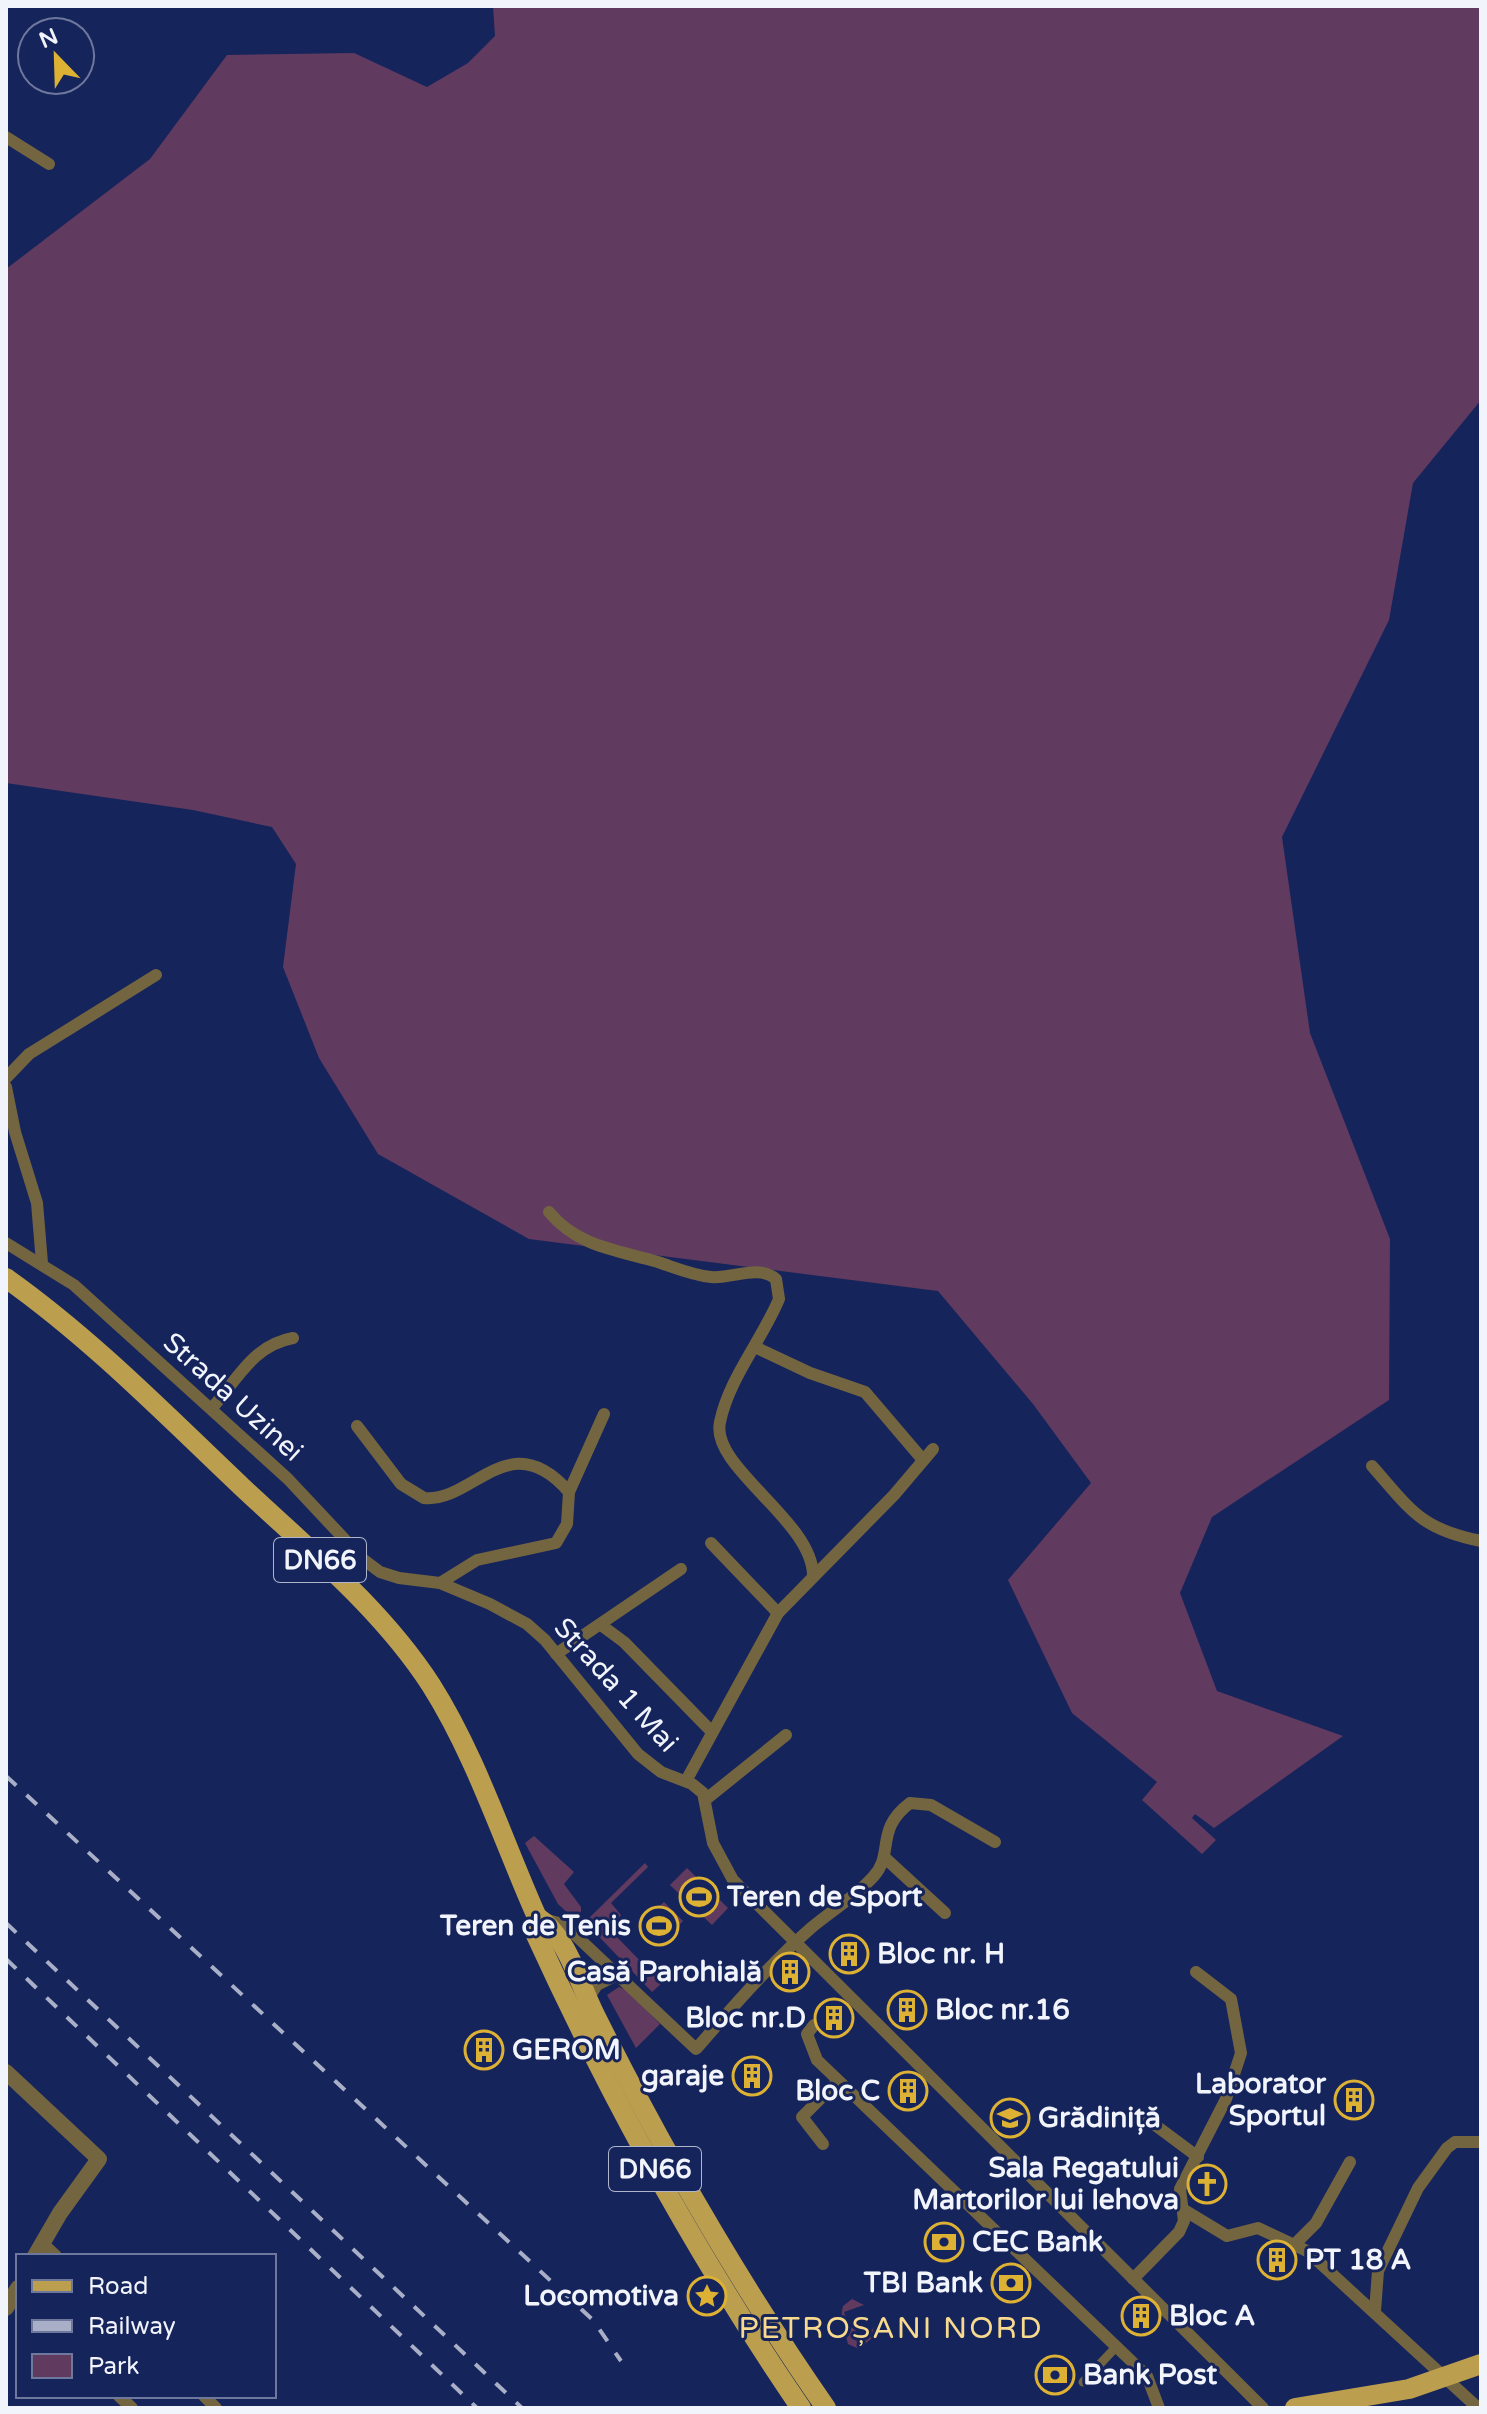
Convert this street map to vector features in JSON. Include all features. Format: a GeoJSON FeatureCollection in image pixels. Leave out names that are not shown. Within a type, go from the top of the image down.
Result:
{"type":"FeatureCollection","features":[{"type":"Feature","properties":{"kind":"main road","name":"DN66"},"geometry":{"type":"LineString","coordinates":[[6,1278],[94,1348],[385,1625],[430,1684],[448,1716],[537,1917],[536,1935],[585,2041],[667,2190],[786,2369],[826,2408]]}},
{"type":"Feature","properties":{"kind":"main road","name":"DN66"},"geometry":{"type":"LineString","coordinates":[[537,1917],[553,1928],[587,2000],[681,2178],[786,2369],[801,2408]]}},
{"type":"Feature","properties":{"kind":"main road"},"geometry":{"type":"LineString","coordinates":[[1295,2408],[1330,2405],[1447,2379],[1481,2364]]}},
{"type":"Feature","properties":{"kind":"street"},"geometry":{"type":"LineString","coordinates":[[6,137],[49,164]]}},
{"type":"Feature","properties":{"kind":"street"},"geometry":{"type":"LineString","coordinates":[[6,1078],[29,1054],[156,975]]}},
{"type":"Feature","properties":{"kind":"street"},"geometry":{"type":"LineString","coordinates":[[6,1087],[15,1132],[37,1203],[42,1263]]}},
{"type":"Feature","properties":{"kind":"street"},"geometry":{"type":"LineString","coordinates":[[549,1212],[561,1226],[584,1241],[694,1275],[769,1274],[780,1288],[779,1299],[722,1414],[719,1436],[731,1457],[808,1549],[813,1575]]}},
{"type":"Feature","properties":{"kind":"street","name":"Strada Uzinei"},"geometry":{"type":"LineString","coordinates":[[6,1243],[74,1285],[288,1479],[364,1560],[399,1578],[426,1579]]}},
{"type":"Feature","properties":{"kind":"street"},"geometry":{"type":"LineString","coordinates":[[212,1408],[260,1351],[273,1342],[293,1338]]}},
{"type":"Feature","properties":{"kind":"street"},"geometry":{"type":"LineString","coordinates":[[755,1347],[810,1373],[865,1392],[923,1460]]}},
{"type":"Feature","properties":{"kind":"street"},"geometry":{"type":"LineString","coordinates":[[440,1583],[477,1560],[556,1543],[567,1524],[569,1492],[604,1414]]}},
{"type":"Feature","properties":{"kind":"street"},"geometry":{"type":"LineString","coordinates":[[357,1426],[401,1484],[424,1498],[447,1493],[499,1467],[512,1465],[535,1467],[548,1473],[569,1492]]}},
{"type":"Feature","properties":{"kind":"street"},"geometry":{"type":"LineString","coordinates":[[686,1781],[778,1613],[894,1495],[933,1449]]}},
{"type":"Feature","properties":{"kind":"street"},"geometry":{"type":"LineString","coordinates":[[1372,1466],[1413,1514],[1430,1526],[1481,1541]]}},
{"type":"Feature","properties":{"kind":"street"},"geometry":{"type":"LineString","coordinates":[[711,1543],[778,1613]]}},
{"type":"Feature","properties":{"kind":"street"},"geometry":{"type":"LineString","coordinates":[[556,1654],[681,1569]]}},
{"type":"Feature","properties":{"kind":"street","name":"Strada 1 Mai"},"geometry":{"type":"LineString","coordinates":[[426,1579],[515,1617],[545,1640],[638,1754],[661,1772],[698,1789],[705,1800]]}},
{"type":"Feature","properties":{"kind":"street"},"geometry":{"type":"LineString","coordinates":[[601,1625],[624,1642],[712,1732]]}},
{"type":"Feature","properties":{"kind":"street"},"geometry":{"type":"LineString","coordinates":[[786,1735],[705,1800],[710,1834],[725,1868],[795,1943],[1263,2408]]}},
{"type":"Feature","properties":{"kind":"street"},"geometry":{"type":"LineString","coordinates":[[537,1917],[562,1924],[696,2049],[795,1943],[875,1875],[884,1857],[885,1834],[900,1811],[910,1803],[931,1805],[995,1842]]}},
{"type":"Feature","properties":{"kind":"street"},"geometry":{"type":"LineString","coordinates":[[884,1857],[945,1913]]}},
{"type":"Feature","properties":{"kind":"street"},"geometry":{"type":"LineString","coordinates":[[1133,2279],[1179,2232],[1184,2221],[1180,2189],[1226,2099],[1241,2053],[1231,1999],[1196,1972]]}},
{"type":"Feature","properties":{"kind":"street"},"geometry":{"type":"LineString","coordinates":[[587,2000],[597,1985],[617,1975]]}},
{"type":"Feature","properties":{"kind":"street"},"geometry":{"type":"LineString","coordinates":[[814,2025],[807,2034],[817,2060],[1147,2376],[1159,2408]]}},
{"type":"Feature","properties":{"kind":"street"},"geometry":{"type":"LineString","coordinates":[[6,2072],[99,2159],[38,2249]]}},
{"type":"Feature","properties":{"kind":"street"},"geometry":{"type":"LineString","coordinates":[[823,2144],[802,2117],[838,2081]]}},
{"type":"Feature","properties":{"kind":"street"},"geometry":{"type":"LineString","coordinates":[[1147,2119],[1198,2157]]}},
{"type":"Feature","properties":{"kind":"street"},"geometry":{"type":"LineString","coordinates":[[1375,2311],[1378,2271],[1418,2188],[1447,2148],[1455,2142],[1481,2142]]}},
{"type":"Feature","properties":{"kind":"street"},"geometry":{"type":"LineString","coordinates":[[1295,2244],[1316,2223],[1350,2162]]}},
{"type":"Feature","properties":{"kind":"street"},"geometry":{"type":"LineString","coordinates":[[1184,2210],[1227,2236],[1258,2228],[1295,2244],[1375,2311],[1478,2408]]}},
{"type":"Feature","properties":{"kind":"street"},"geometry":{"type":"LineString","coordinates":[[1083,2382],[1117,2346]]}},
{"type":"Feature","properties":{"kind":"green space"},"geometry":{"type":"Polygon","coordinates":[[[493,6],[1481,6],[1481,400],[1413,483],[1389,620],[1282,837],[1310,1033],[1390,1239],[1389,1400],[1212,1517],[1180,1593],[1217,1691],[1343,1736],[1214,1828],[1195,1814],[1192,1818],[1216,1840],[1202,1854],[1142,1800],[1157,1782],[1072,1713],[1008,1580],[1091,1483],[1033,1404],[938,1291],[529,1239],[378,1154],[319,1058],[283,967],[296,864],[272,827],[193,810],[6,783],[6,269],[150,159],[227,55],[354,53],[427,87],[468,63],[495,36],[493,6]]]}},
{"type":"Feature","properties":{"kind":"green space"},"geometry":{"type":"Polygon","coordinates":[[[534,1836],[574,1872],[564,1884],[581,1907],[581,1914],[570,1915],[558,1904],[525,1843],[534,1836]]]}},
{"type":"Feature","properties":{"kind":"green space"},"geometry":{"type":"Polygon","coordinates":[[[645,1863],[648,1867],[611,1903],[621,1915],[609,1929],[655,1976],[670,1964],[675,1971],[652,1992],[585,1922],[645,1863]]]}},
{"type":"Feature","properties":{"kind":"green space","name":"Teren de Sport"},"geometry":{"type":"Polygon","coordinates":[[[687,1868],[728,1908],[712,1925],[670,1885],[687,1868]]]}},
{"type":"Feature","properties":{"kind":"green space"},"geometry":{"type":"Polygon","coordinates":[[[664,1902],[683,1921],[674,1930],[658,1915],[673,1932],[664,1940],[644,1920],[664,1902]]]}},
{"type":"Feature","properties":{"kind":"green space"},"geometry":{"type":"Polygon","coordinates":[[[619,1987],[627,1990],[660,2024],[636,2048],[607,1995],[619,1987]]]}},
{"type":"Feature","properties":{"kind":"green space"},"geometry":{"type":"Polygon","coordinates":[[[852,2299],[864,2305],[844,2312],[849,2328],[854,2327],[857,2334],[873,2329],[874,2325],[872,2338],[859,2349],[848,2344],[841,2317],[843,2306],[852,2299]]]}},
{"type":"Feature","properties":{"kind":"railway"},"geometry":{"type":"LineString","coordinates":[[6,1776],[593,2320],[621,2361]]}},
{"type":"Feature","properties":{"kind":"railway"},"geometry":{"type":"LineString","coordinates":[[6,1923],[522,2408]]}},
{"type":"Feature","properties":{"kind":"railway"},"geometry":{"type":"LineString","coordinates":[[6,1959],[477,2408]]}},
{"type":"Feature","properties":{"kind":"place","name":"Teren de Sport"},"geometry":{"type":"Point","coordinates":[699,1897]}},
{"type":"Feature","properties":{"kind":"place","name":"Teren de Tenis"},"geometry":{"type":"Point","coordinates":[659,1926]}},
{"type":"Feature","properties":{"kind":"place","name":"Bloc nr. H"},"geometry":{"type":"Point","coordinates":[849,1954]}},
{"type":"Feature","properties":{"kind":"place","name":"Casă Parohială"},"geometry":{"type":"Point","coordinates":[790,1972]}},
{"type":"Feature","properties":{"kind":"place","name":"Bloc nr.16"},"geometry":{"type":"Point","coordinates":[907,2010]}},
{"type":"Feature","properties":{"kind":"place","name":"Bloc nr.D"},"geometry":{"type":"Point","coordinates":[834,2018]}},
{"type":"Feature","properties":{"kind":"place","name":"GEROM"},"geometry":{"type":"Point","coordinates":[484,2050]}},
{"type":"Feature","properties":{"kind":"place","name":"garaje"},"geometry":{"type":"Point","coordinates":[752,2076]}},
{"type":"Feature","properties":{"kind":"place","name":"Bloc C"},"geometry":{"type":"Point","coordinates":[908,2091]}},
{"type":"Feature","properties":{"kind":"place","name":"Laborator Sportul"},"geometry":{"type":"Point","coordinates":[1354,2100]}},
{"type":"Feature","properties":{"kind":"place","name":"Grădiniță"},"geometry":{"type":"Point","coordinates":[1010,2118]}},
{"type":"Feature","properties":{"kind":"place","name":"Sala Regatului Martorilor lui Iehova"},"geometry":{"type":"Point","coordinates":[1207,2184]}},
{"type":"Feature","properties":{"kind":"place","name":"CEC Bank"},"geometry":{"type":"Point","coordinates":[944,2242]}},
{"type":"Feature","properties":{"kind":"place","name":"PT 18 A"},"geometry":{"type":"Point","coordinates":[1277,2260]}},
{"type":"Feature","properties":{"kind":"place","name":"TBI Bank"},"geometry":{"type":"Point","coordinates":[1011,2283]}},
{"type":"Feature","properties":{"kind":"place","name":"Locomotiva"},"geometry":{"type":"Point","coordinates":[707,2296]}},
{"type":"Feature","properties":{"kind":"place","name":"Bloc A"},"geometry":{"type":"Point","coordinates":[1141,2316]}},
{"type":"Feature","properties":{"kind":"place","name":"Bank Post"},"geometry":{"type":"Point","coordinates":[1055,2375]}},
{"type":"Feature","properties":{"kind":"district","name":"PETROȘANI NORD"},"geometry":{"type":"Point","coordinates":[891,2328]}}]}
